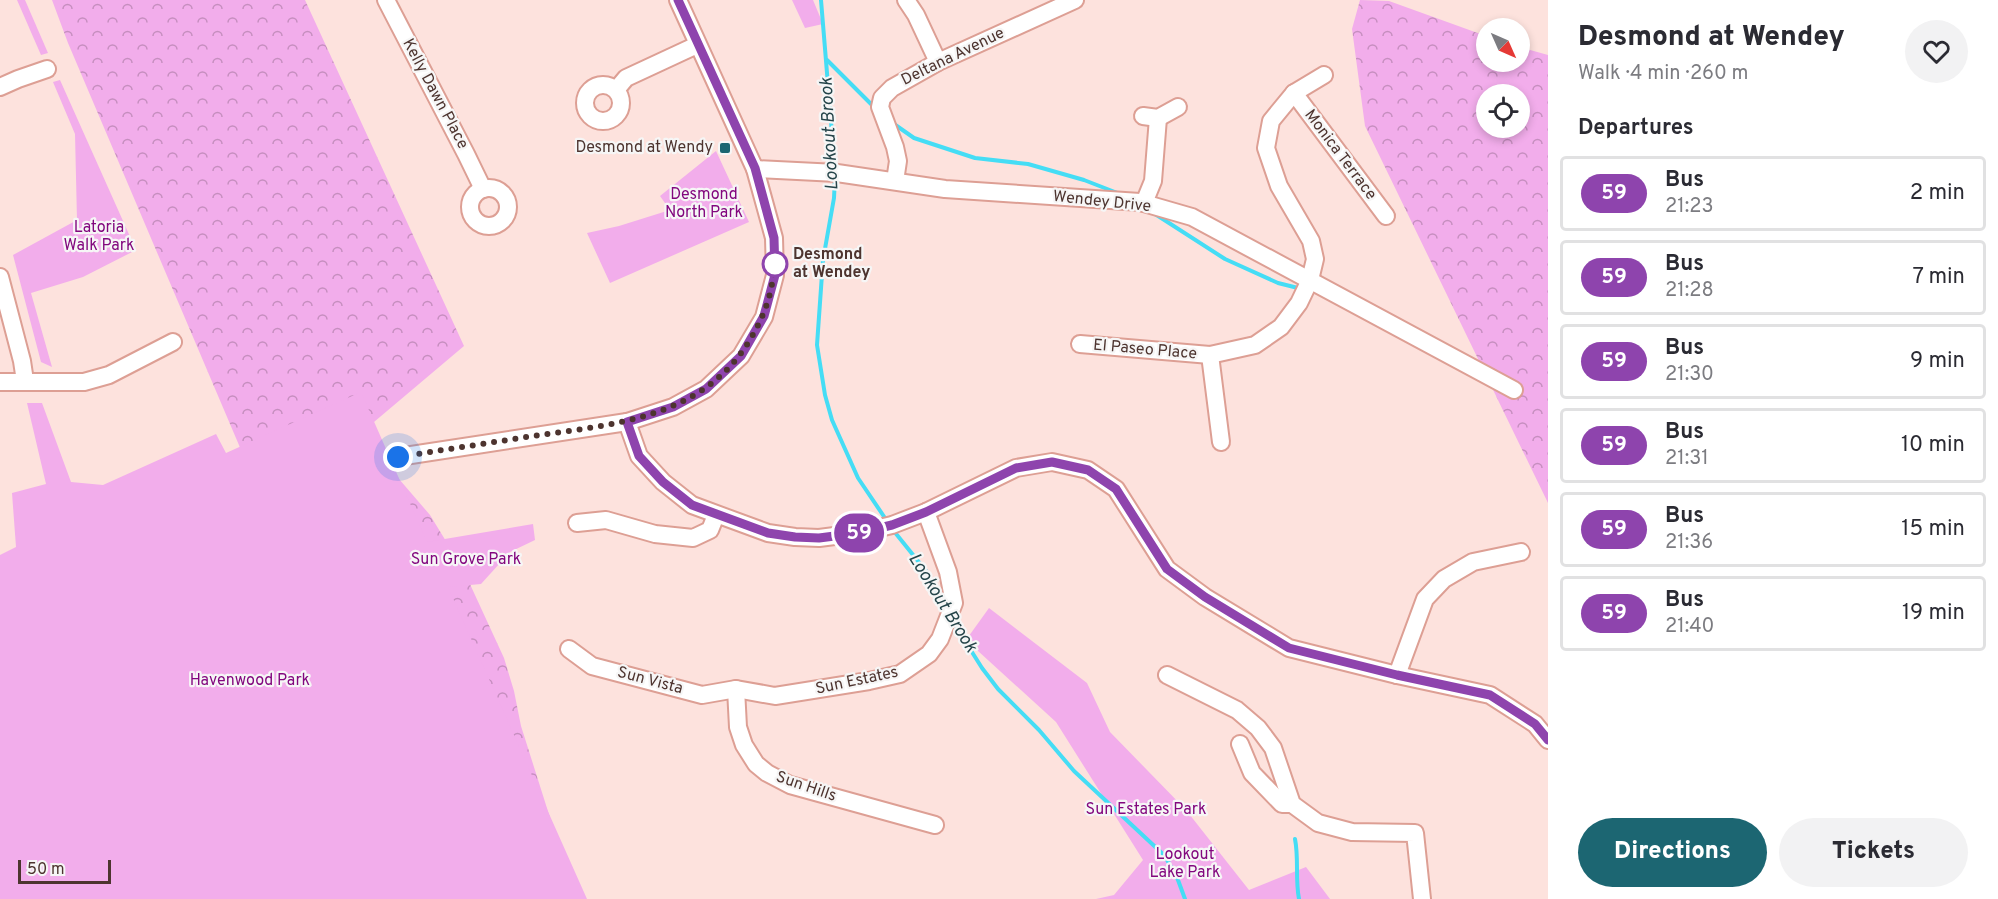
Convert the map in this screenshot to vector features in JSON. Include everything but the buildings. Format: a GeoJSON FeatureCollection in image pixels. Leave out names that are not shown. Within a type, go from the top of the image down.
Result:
{"type":"FeatureCollection","features":[{"type":"Feature","properties":{"kind":"street","name":"Kelly Dawn Place"},"geometry":{"type":"LineString","coordinates":[[386,0],[483,189]]}},
{"type":"Feature","properties":{"kind":"street"},"geometry":{"type":"LineString","coordinates":[[398,457],[627,422],[673,407],[706,389],[741,356],[764,316],[775,275],[774,238],[755,168],[678,0]]}},
{"type":"Feature","properties":{"kind":"street"},"geometry":{"type":"LineString","coordinates":[[906,0],[916,15],[938,62]]}},
{"type":"Feature","properties":{"kind":"street","name":"Deltana Avenue"},"geometry":{"type":"LineString","coordinates":[[895,181],[898,161],[880,107],[882,98],[892,88],[938,62],[1047,5],[1075,0]]}},
{"type":"Feature","properties":{"kind":"street"},"geometry":{"type":"LineString","coordinates":[[616,90],[626,78],[698,45]]}},
{"type":"Feature","properties":{"kind":"street"},"geometry":{"type":"LineString","coordinates":[[0,87],[47,69]]}},
{"type":"Feature","properties":{"kind":"street","name":"Monica Terrace"},"geometry":{"type":"LineString","coordinates":[[1310,280],[1315,259],[1311,241],[1279,186],[1266,148],[1271,121],[1294,93],[1324,75]]}},
{"type":"Feature","properties":{"kind":"street","name":"Monica Terrace"},"geometry":{"type":"LineString","coordinates":[[1294,93],[1386,216]]}},
{"type":"Feature","properties":{"kind":"street"},"geometry":{"type":"LineString","coordinates":[[1144,203],[1153,180],[1150,117],[1178,107]]}},
{"type":"Feature","properties":{"kind":"street","name":"Wendey Drive"},"geometry":{"type":"LineString","coordinates":[[755,168],[809,170],[945,189],[1144,203],[1192,217],[1514,390]]}},
{"type":"Feature","properties":{"kind":"street"},"geometry":{"type":"LineString","coordinates":[[0,277],[25,381]]}},
{"type":"Feature","properties":{"kind":"street","name":"El Paseo Place"},"geometry":{"type":"LineString","coordinates":[[1080,344],[1210,355],[1255,345],[1281,327],[1299,303],[1310,280]]}},
{"type":"Feature","properties":{"kind":"street"},"geometry":{"type":"LineString","coordinates":[[0,382],[25,381],[59,384],[84,382],[109,375],[173,342]]}},
{"type":"Feature","properties":{"kind":"street","name":"El Paseo Place"},"geometry":{"type":"LineString","coordinates":[[1210,355],[1221,442]]}},
{"type":"Feature","properties":{"kind":"street"},"geometry":{"type":"LineString","coordinates":[[627,422],[639,456],[663,482],[692,505],[768,533],[819,538],[858,533],[892,525],[926,512],[1016,468],[1052,462],[1088,470],[1116,489],[1167,569],[1205,597],[1289,648],[1490,695],[1535,724],[1548,740]]}},
{"type":"Feature","properties":{"kind":"street","name":"Sun Estates"},"geometry":{"type":"LineString","coordinates":[[736,689],[775,696],[869,681],[900,674],[929,654],[940,639],[954,603],[948,572],[926,512]]}},
{"type":"Feature","properties":{"kind":"street"},"geometry":{"type":"LineString","coordinates":[[577,523],[606,520],[655,534],[693,537],[710,530],[716,515]]}},
{"type":"Feature","properties":{"kind":"street"},"geometry":{"type":"LineString","coordinates":[[1397,675],[1425,599],[1444,579],[1473,562],[1521,552]]}},
{"type":"Feature","properties":{"kind":"street","name":"Sun Vista"},"geometry":{"type":"LineString","coordinates":[[569,650],[592,666],[702,695],[736,689]]}},
{"type":"Feature","properties":{"kind":"street"},"geometry":{"type":"LineString","coordinates":[[1167,675],[1237,710],[1258,728],[1274,748],[1292,804],[1318,823],[1352,832],[1415,833],[1422,899]]}},
{"type":"Feature","properties":{"kind":"street","name":"Sun Hills"},"geometry":{"type":"LineString","coordinates":[[736,689],[738,727],[744,745],[756,764],[767,773],[790,785],[935,825]]}},
{"type":"Feature","properties":{"kind":"street"},"geometry":{"type":"LineString","coordinates":[[1240,744],[1252,773],[1282,804],[1292,804]]}},
{"type":"Feature","properties":{"kind":"green space"},"geometry":{"type":"Polygon","coordinates":[[[17,0],[25,0],[48,53],[41,55],[17,0]]]}},
{"type":"Feature","properties":{"kind":"green space"},"geometry":{"type":"Polygon","coordinates":[[[52,0],[305,0],[464,346],[374,422],[374,448],[384,450],[399,479],[430,515],[463,569],[504,658],[521,726],[552,824],[0,899],[250,471],[68,43],[52,0]]]}},
{"type":"Feature","properties":{"kind":"green space"},"geometry":{"type":"Polygon","coordinates":[[[792,0],[813,0],[823,24],[805,28],[792,0]]]}},
{"type":"Feature","properties":{"kind":"green space"},"geometry":{"type":"Polygon","coordinates":[[[1360,0],[1389,1],[1476,32],[1476,72],[1530,72],[1530,50],[1548,55],[1548,503],[1365,126],[1352,29],[1360,0]]]}},
{"type":"Feature","properties":{"kind":"green space","name":"Latoria Walk Park"},"geometry":{"type":"Polygon","coordinates":[[[60,80],[136,250],[83,277],[31,293],[52,367],[41,362],[13,255],[77,220],[75,134],[53,82],[60,80]]]}},
{"type":"Feature","properties":{"kind":"green space","name":"Desmond North Park"},"geometry":{"type":"Polygon","coordinates":[[[716,151],[749,222],[610,283],[587,233],[670,210],[660,196],[716,151]]]}},
{"type":"Feature","properties":{"kind":"green space","name":"Havenwood Park"},"geometry":{"type":"Polygon","coordinates":[[[361,392],[427,542],[533,524],[535,540],[510,552],[481,584],[448,587],[587,899],[0,899],[0,555],[16,547],[12,493],[46,484],[27,403],[42,403],[71,482],[103,485],[216,434],[226,453],[361,392]]]}},
{"type":"Feature","properties":{"kind":"green space","name":"Sun Estates Park"},"geometry":{"type":"Polygon","coordinates":[[[989,608],[1087,683],[1110,732],[1186,810],[1249,890],[1306,867],[1330,899],[1096,899],[1114,895],[1143,860],[1056,722],[966,640],[989,608]]]}},
{"type":"Feature","properties":{"kind":"waterway","name":"Lookout Brook"},"geometry":{"type":"LineString","coordinates":[[821,0],[835,170]]}},
{"type":"Feature","properties":{"kind":"waterway"},"geometry":{"type":"LineString","coordinates":[[827,60],[875,108]]}},
{"type":"Feature","properties":{"kind":"waterway"},"geometry":{"type":"LineString","coordinates":[[894,124],[914,138],[975,158],[1028,164],[1084,180],[1120,194]]}},
{"type":"Feature","properties":{"kind":"waterway","name":"Lookout Brook"},"geometry":{"type":"LineString","coordinates":[[835,177],[834,198],[823,260],[817,345],[825,395],[832,420],[858,478],[887,521]]}},
{"type":"Feature","properties":{"kind":"waterway"},"geometry":{"type":"LineString","coordinates":[[1155,214],[1225,259],[1278,283],[1302,289]]}},
{"type":"Feature","properties":{"kind":"waterway","name":"Lookout Brook"},"geometry":{"type":"LineString","coordinates":[[893,530],[926,571],[945,608]]}},
{"type":"Feature","properties":{"kind":"waterway","name":"Lookout Brook"},"geometry":{"type":"LineString","coordinates":[[953,622],[998,689],[1039,730],[1074,771],[1165,856],[1185,899]]}},
{"type":"Feature","properties":{"kind":"waterway"},"geometry":{"type":"LineString","coordinates":[[1295,839],[1299,899]]}},
{"type":"Feature","properties":{"kind":"bus line","name":"59"},"geometry":{"type":"LineString","coordinates":[[678,0],[729,116],[755,168],[774,238],[775,275],[764,316],[741,356],[706,389],[673,407],[627,422],[639,456],[663,482],[692,505],[716,515],[768,533],[819,538],[858,533],[892,525],[926,512],[1016,468],[1052,462],[1088,470],[1116,489],[1167,569],[1205,597],[1289,648],[1490,695],[1535,724],[1548,740]]}},
{"type":"Feature","properties":{"kind":"place","name":"Desmond at Wendy"},"geometry":{"type":"Point","coordinates":[725,148]}},
{"type":"Feature","properties":{"kind":"place","name":"Desmond at Wendey"},"geometry":{"type":"Point","coordinates":[775,264]}},
{"type":"Feature","properties":{"kind":"route"},"geometry":{"type":"LineString","coordinates":[[398,457],[627,422],[673,407],[706,389],[741,356],[764,316],[775,275],[774,256],[775,264]]}},
{"type":"Feature","properties":{"kind":"park label","name":"Sun Grove Park"},"geometry":{"type":"Point","coordinates":[466,560]}},
{"type":"Feature","properties":{"kind":"park label","name":"Lookout Lake Park"},"geometry":{"type":"Point","coordinates":[1185,864]}}]}
